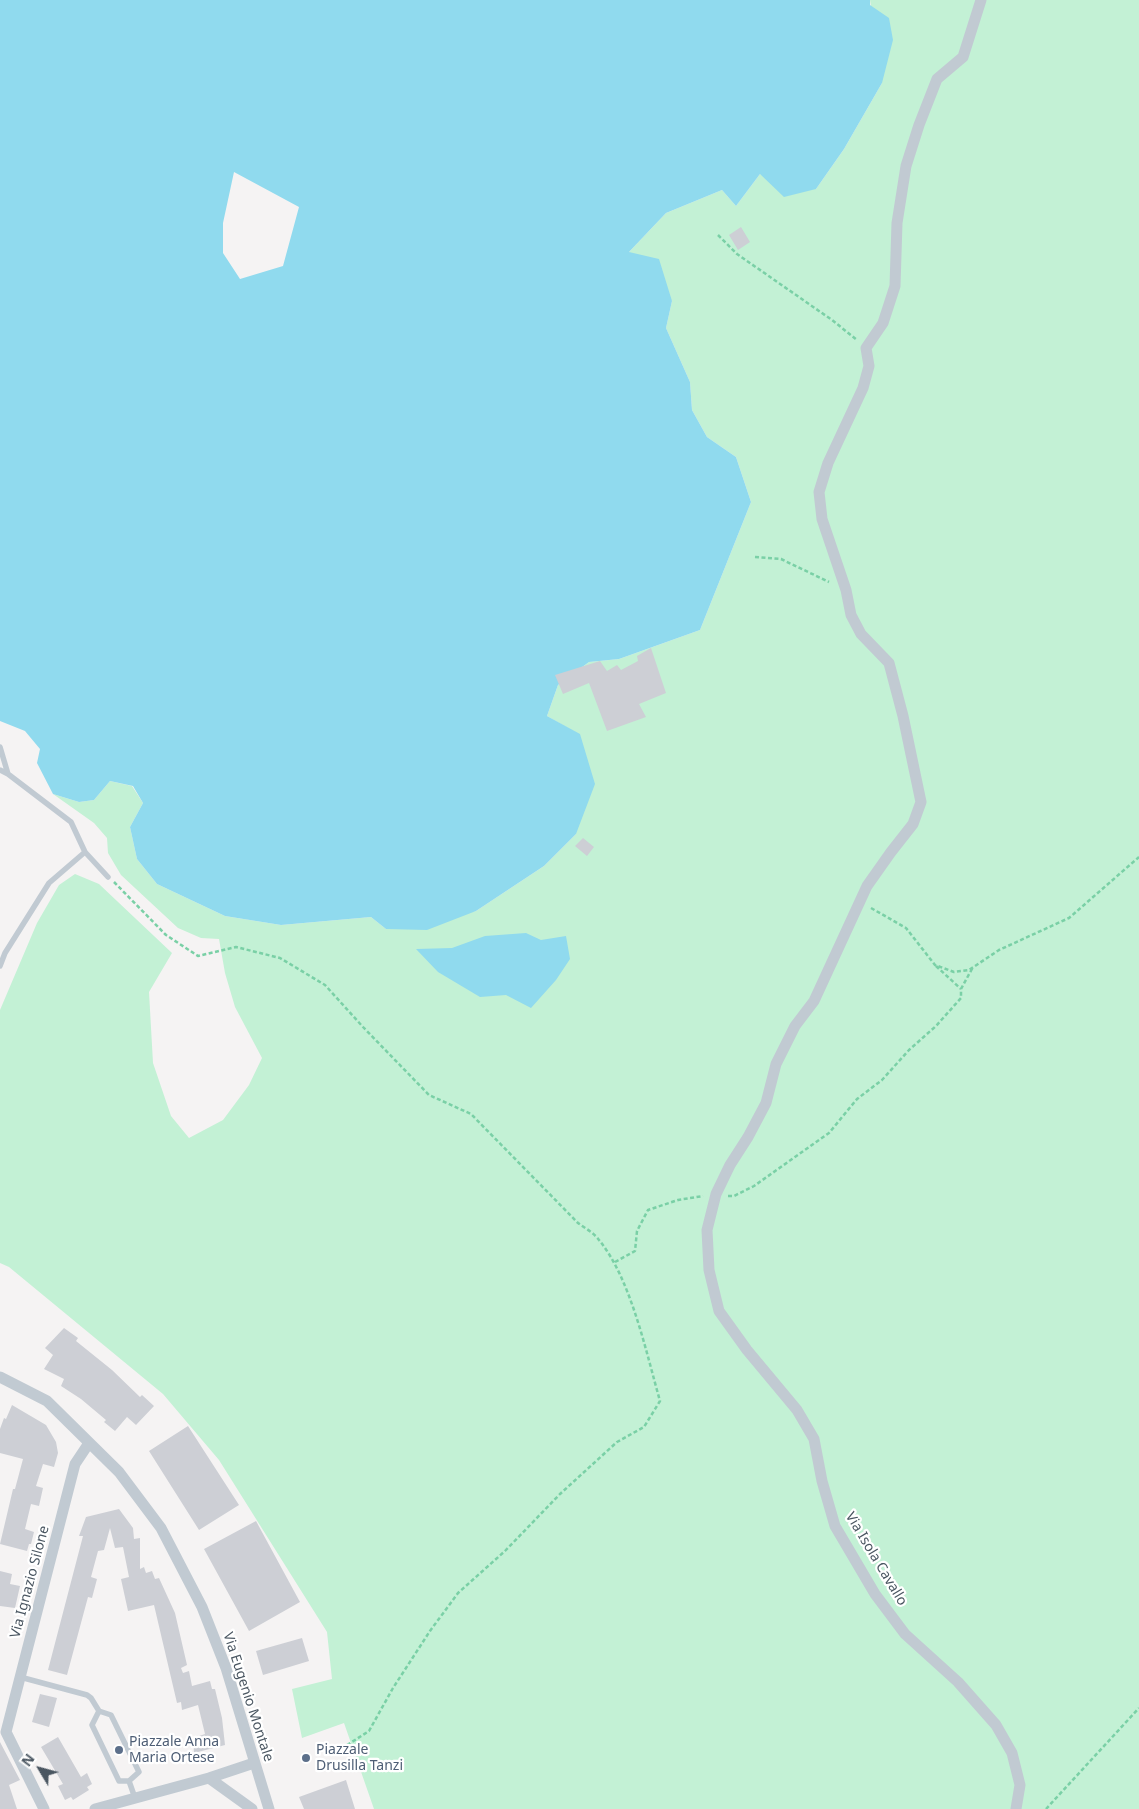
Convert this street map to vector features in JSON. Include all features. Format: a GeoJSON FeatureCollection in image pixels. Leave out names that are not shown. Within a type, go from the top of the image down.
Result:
{"type":"FeatureCollection","features":[{"type":"Feature","properties":{"kind":"street"},"geometry":{"type":"LineString","coordinates":[[866,348],[883,323],[895,286],[897,223],[906,166],[916,133],[937,79],[963,57],[981,0]]}},
{"type":"Feature","properties":{"kind":"street","name":"Via Isola Cavallo"},"geometry":{"type":"LineString","coordinates":[[866,348],[869,366],[863,388],[828,463],[819,492],[822,519],[846,590],[851,615],[861,634],[889,663],[903,716],[921,802],[914,824],[890,852],[867,886],[814,1001],[795,1026],[776,1064],[766,1103],[748,1137],[730,1165],[716,1194],[707,1230],[710,1270],[719,1311],[747,1350],[797,1410],[814,1439],[822,1481],[835,1526],[876,1594],[905,1634],[958,1682],[996,1725],[1012,1753],[1020,1785],[1016,1809]]}},
{"type":"Feature","properties":{"kind":"street","name":"Via Eugenio Montale"},"geometry":{"type":"LineString","coordinates":[[0,1377],[47,1401],[119,1472],[161,1528],[197,1598],[226,1668],[268,1809]]}},
{"type":"Feature","properties":{"kind":"street","name":"Via Ignazio Silone"},"geometry":{"type":"LineString","coordinates":[[3,1734],[20,1677],[75,1464],[89,1443]]}},
{"type":"Feature","properties":{"kind":"street"},"geometry":{"type":"LineString","coordinates":[[3,1734],[44,1809]]}},
{"type":"Feature","properties":{"kind":"street"},"geometry":{"type":"LineString","coordinates":[[95,1809],[209,1778],[254,1763]]}},
{"type":"Feature","properties":{"kind":"street"},"geometry":{"type":"LineString","coordinates":[[209,1778],[252,1809]]}},
{"type":"Feature","properties":{"kind":"lane"},"geometry":{"type":"LineString","coordinates":[[0,747],[8,774]]}},
{"type":"Feature","properties":{"kind":"lane"},"geometry":{"type":"LineString","coordinates":[[0,770],[71,822],[85,852],[108,876]]}},
{"type":"Feature","properties":{"kind":"lane"},"geometry":{"type":"LineString","coordinates":[[0,966],[2,951],[49,883],[85,852]]}},
{"type":"Feature","properties":{"kind":"lane"},"geometry":{"type":"LineString","coordinates":[[20,1677],[87,1695],[99,1711],[111,1716],[139,1772],[130,1781],[119,1781],[92,1726],[99,1711]]}},
{"type":"Feature","properties":{"kind":"lane"},"geometry":{"type":"LineString","coordinates":[[130,1781],[135,1798]]}},
{"type":"Feature","properties":{"kind":"path"},"geometry":{"type":"LineString","coordinates":[[718,234],[737,254],[832,320],[866,348]]}},
{"type":"Feature","properties":{"kind":"path"},"geometry":{"type":"LineString","coordinates":[[755,557],[781,559],[846,590]]}},
{"type":"Feature","properties":{"kind":"path"},"geometry":{"type":"LineString","coordinates":[[935,965],[954,972],[969,970],[999,950],[1069,918],[1139,857]]}},
{"type":"Feature","properties":{"kind":"path"},"geometry":{"type":"LineString","coordinates":[[108,876],[166,935],[198,956],[236,947],[280,958],[325,985],[428,1094],[471,1114],[578,1223],[598,1238],[615,1262],[636,1316],[660,1401],[644,1427],[617,1442],[560,1494],[505,1551],[458,1593],[392,1688],[369,1732],[341,1749]]}},
{"type":"Feature","properties":{"kind":"path"},"geometry":{"type":"LineString","coordinates":[[860,902],[906,928],[935,965],[961,989]]}},
{"type":"Feature","properties":{"kind":"path"},"geometry":{"type":"LineString","coordinates":[[615,1262],[635,1251],[637,1231],[648,1210],[678,1200],[716,1194],[734,1196],[754,1186],[829,1133],[857,1099],[882,1080],[961,998],[961,989],[972,967]]}},
{"type":"Feature","properties":{"kind":"path"},"geometry":{"type":"LineString","coordinates":[[1046,1809],[1139,1708]]}},
{"type":"Feature","properties":{"kind":"green space"},"geometry":{"type":"Polygon","coordinates":[[[870,0],[1139,0],[1139,1809],[374,1809],[344,1723],[302,1738],[292,1689],[332,1679],[327,1632],[219,1460],[163,1394],[9,1267],[0,1263],[0,1010],[37,923],[59,885],[75,874],[99,884],[172,953],[149,992],[153,1063],[171,1116],[189,1138],[223,1120],[249,1085],[262,1058],[235,1007],[225,973],[219,939],[201,938],[178,928],[121,875],[108,853],[107,838],[94,823],[53,794],[79,802],[94,800],[110,781],[132,786],[143,803],[130,827],[137,859],[157,884],[225,916],[281,925],[371,917],[386,929],[476,911],[544,866],[576,834],[580,735],[547,716],[558,685],[589,662],[619,659],[700,630],[751,502],[736,457],[707,437],[692,410],[690,382],[666,328],[672,301],[629,252],[666,213],[722,190],[736,206],[760,174],[816,189],[844,149],[882,83],[870,0]]]}},
{"type":"Feature","properties":{"kind":"water"},"geometry":{"type":"Polygon","coordinates":[[[0,0],[870,0],[870,5],[889,18],[893,40],[882,83],[844,149],[816,189],[784,197],[760,174],[736,206],[722,190],[666,213],[629,252],[659,259],[672,301],[666,328],[690,382],[692,410],[707,437],[736,457],[751,502],[700,630],[619,659],[589,662],[558,685],[547,716],[580,734],[595,784],[576,834],[544,866],[476,911],[427,930],[386,929],[371,917],[281,925],[225,916],[157,884],[137,859],[130,827],[143,803],[133,786],[110,781],[94,800],[79,802],[53,794],[37,763],[40,749],[25,731],[0,721],[0,0]],[[234,172],[223,223],[223,253],[240,279],[283,266],[299,207],[234,172]]]}},
{"type":"Feature","properties":{"kind":"water"},"geometry":{"type":"Polygon","coordinates":[[[526,933],[541,940],[566,936],[570,959],[556,980],[531,1008],[506,995],[480,997],[438,972],[416,949],[452,948],[485,936],[526,933]]]}},
{"type":"Feature","properties":{"kind":"building"},"geometry":{"type":"Polygon","coordinates":[[[741,227],[750,242],[738,250],[729,235],[741,227]]]}},
{"type":"Feature","properties":{"kind":"building"},"geometry":{"type":"Polygon","coordinates":[[[651,648],[666,693],[639,704],[646,717],[607,731],[589,683],[563,694],[555,675],[600,661],[607,671],[617,665],[621,670],[638,661],[637,656],[651,648]]]}},
{"type":"Feature","properties":{"kind":"building"},"geometry":{"type":"Polygon","coordinates":[[[583,838],[594,847],[587,856],[575,846],[583,838]]]}},
{"type":"Feature","properties":{"kind":"building"},"geometry":{"type":"Polygon","coordinates":[[[64,1328],[78,1338],[76,1341],[112,1370],[140,1397],[142,1395],[154,1406],[136,1425],[127,1417],[115,1431],[104,1422],[106,1420],[81,1399],[61,1386],[64,1379],[44,1369],[53,1355],[45,1348],[64,1328]]]}},
{"type":"Feature","properties":{"kind":"building"},"geometry":{"type":"Polygon","coordinates":[[[12,1405],[46,1425],[56,1442],[58,1453],[54,1467],[43,1464],[36,1486],[43,1488],[39,1506],[31,1504],[25,1529],[34,1532],[27,1551],[0,1544],[13,1489],[15,1489],[23,1459],[0,1453],[0,1429],[12,1405]]]}},
{"type":"Feature","properties":{"kind":"building"},"geometry":{"type":"Polygon","coordinates":[[[188,1426],[239,1505],[199,1530],[149,1451],[188,1426]]]}},
{"type":"Feature","properties":{"kind":"building"},"geometry":{"type":"Polygon","coordinates":[[[119,1509],[133,1528],[134,1539],[140,1538],[140,1569],[144,1567],[146,1573],[152,1571],[155,1579],[159,1578],[175,1613],[187,1665],[181,1668],[183,1673],[189,1671],[192,1686],[210,1681],[212,1689],[215,1689],[222,1718],[225,1745],[194,1753],[193,1738],[205,1734],[198,1705],[182,1710],[181,1702],[177,1703],[154,1605],[128,1611],[121,1579],[129,1577],[123,1547],[115,1548],[110,1528],[104,1550],[98,1551],[91,1577],[97,1579],[92,1598],[88,1597],[67,1675],[48,1670],[83,1536],[79,1536],[86,1517],[119,1509]]]}},
{"type":"Feature","properties":{"kind":"building"},"geometry":{"type":"Polygon","coordinates":[[[256,1521],[300,1602],[249,1631],[204,1549],[256,1521]]]}},
{"type":"Feature","properties":{"kind":"building"},"geometry":{"type":"Polygon","coordinates":[[[0,1571],[12,1574],[10,1584],[20,1586],[15,1608],[0,1606],[0,1571]]]}},
{"type":"Feature","properties":{"kind":"building"},"geometry":{"type":"Polygon","coordinates":[[[302,1638],[309,1661],[263,1675],[256,1651],[302,1638]]]}},
{"type":"Feature","properties":{"kind":"building"},"geometry":{"type":"Polygon","coordinates":[[[40,1694],[57,1698],[49,1727],[32,1722],[40,1694]]]}},
{"type":"Feature","properties":{"kind":"building"},"geometry":{"type":"Polygon","coordinates":[[[58,1737],[81,1777],[87,1773],[92,1784],[87,1787],[89,1790],[73,1800],[71,1797],[65,1800],[58,1786],[63,1784],[41,1747],[58,1737]]]}},
{"type":"Feature","properties":{"kind":"building"},"geometry":{"type":"Polygon","coordinates":[[[0,1742],[20,1780],[9,1785],[17,1809],[0,1809],[0,1742]]]}},
{"type":"Feature","properties":{"kind":"building"},"geometry":{"type":"Polygon","coordinates":[[[346,1780],[355,1809],[304,1809],[299,1797],[346,1780]]]}},
{"type":"Feature","properties":{"kind":"place","name":"Piazzale Anna Maria Ortese"},"geometry":{"type":"Point","coordinates":[119,1750]}},
{"type":"Feature","properties":{"kind":"place","name":"Piazzale Drusilla Tanzi"},"geometry":{"type":"Point","coordinates":[306,1758]}}]}
